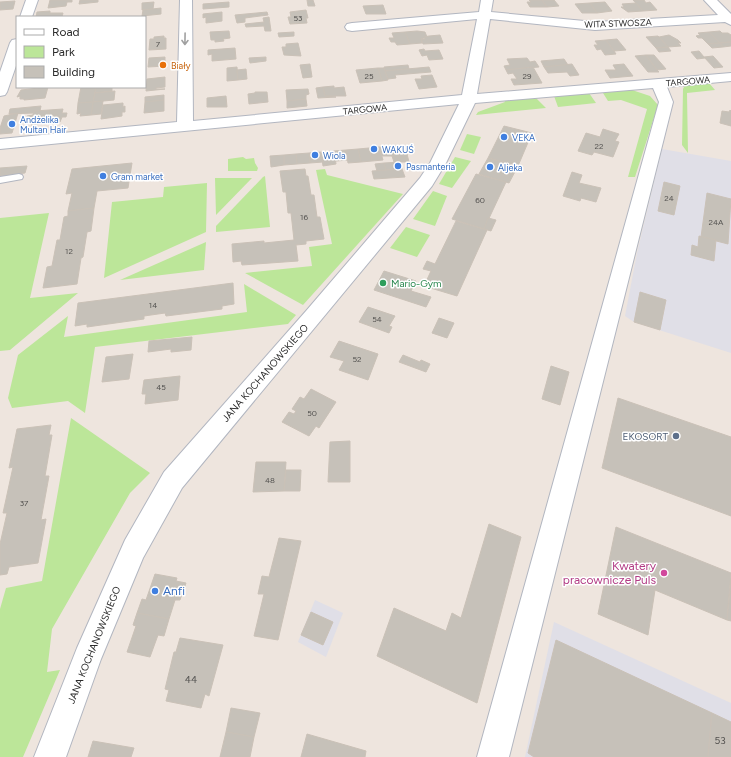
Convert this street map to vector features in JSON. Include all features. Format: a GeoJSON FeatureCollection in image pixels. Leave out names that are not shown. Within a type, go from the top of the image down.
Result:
{"type":"FeatureCollection","features":[{"type":"Feature","properties":{"kind":"street"},"geometry":{"type":"LineString","coordinates":[[26,16],[32,0]]}},
{"type":"Feature","properties":{"kind":"street"},"geometry":{"type":"LineString","coordinates":[[185,126],[186,0]]}},
{"type":"Feature","properties":{"kind":"street"},"geometry":{"type":"LineString","coordinates":[[710,0],[729,19]]}},
{"type":"Feature","properties":{"kind":"street","name":"WITA STWOSZA"},"geometry":{"type":"LineString","coordinates":[[352,27],[486,7],[595,26],[729,19]]}},
{"type":"Feature","properties":{"kind":"street","name":"JANA KOCHANOWSKIEGO"},"geometry":{"type":"LineString","coordinates":[[50,757],[87,658],[134,549],[173,480],[313,317],[426,182],[438,163],[469,99],[486,7]]}},
{"type":"Feature","properties":{"kind":"street"},"geometry":{"type":"LineString","coordinates":[[0,92],[16,46]]}},
{"type":"Feature","properties":{"kind":"street","name":"TARGOWA"},"geometry":{"type":"LineString","coordinates":[[0,144],[469,99],[731,77]]}},
{"type":"Feature","properties":{"kind":"street"},"geometry":{"type":"LineString","coordinates":[[493,757],[666,102],[664,92],[658,83]]}},
{"type":"Feature","properties":{"kind":"lane"},"geometry":{"type":"LineString","coordinates":[[0,180],[18,178]]}},
{"type":"Feature","properties":{"kind":"shaded area"},"geometry":{"type":"Polygon","coordinates":[[[662,149],[731,161],[731,353],[634,322],[625,316],[637,253],[662,149]]]}},
{"type":"Feature","properties":{"kind":"shaded area"},"geometry":{"type":"Polygon","coordinates":[[[315,600],[343,613],[326,657],[298,642],[315,600]]]}},
{"type":"Feature","properties":{"kind":"shaded area"},"geometry":{"type":"Polygon","coordinates":[[[554,622],[731,703],[731,757],[525,757],[554,622]]]}},
{"type":"Feature","properties":{"kind":"green space"},"geometry":{"type":"Polygon","coordinates":[[[709,83],[715,90],[687,93],[688,153],[682,145],[683,89],[685,85],[709,83]]]}},
{"type":"Feature","properties":{"kind":"green space"},"geometry":{"type":"Polygon","coordinates":[[[632,90],[650,96],[658,105],[635,177],[628,177],[647,109],[621,100],[608,101],[603,93],[604,91],[632,90]]]}},
{"type":"Feature","properties":{"kind":"green space"},"geometry":{"type":"Polygon","coordinates":[[[589,93],[596,103],[558,107],[554,96],[589,93]]]}},
{"type":"Feature","properties":{"kind":"green space"},"geometry":{"type":"Polygon","coordinates":[[[535,97],[546,108],[476,115],[478,112],[505,102],[504,100],[535,97]]]}},
{"type":"Feature","properties":{"kind":"green space"},"geometry":{"type":"Polygon","coordinates":[[[467,134],[481,137],[474,154],[460,150],[467,134]]]}},
{"type":"Feature","properties":{"kind":"green space"},"geometry":{"type":"Polygon","coordinates":[[[243,157],[246,159],[254,158],[258,168],[257,171],[228,171],[228,159],[243,157]]]}},
{"type":"Feature","properties":{"kind":"green space"},"geometry":{"type":"Polygon","coordinates":[[[455,157],[471,161],[452,188],[439,184],[455,157]]]}},
{"type":"Feature","properties":{"kind":"green space"},"geometry":{"type":"Polygon","coordinates":[[[325,169],[327,175],[403,194],[303,305],[245,273],[312,266],[309,247],[332,244],[316,170],[325,169]]]}},
{"type":"Feature","properties":{"kind":"green space"},"geometry":{"type":"Polygon","coordinates":[[[265,176],[270,227],[216,232],[216,226],[265,176]]]}},
{"type":"Feature","properties":{"kind":"green space"},"geometry":{"type":"Polygon","coordinates":[[[215,178],[252,178],[216,215],[215,178]]]}},
{"type":"Feature","properties":{"kind":"green space"},"geometry":{"type":"Polygon","coordinates":[[[207,183],[206,232],[104,278],[112,202],[163,197],[164,187],[207,183]]]}},
{"type":"Feature","properties":{"kind":"green space"},"geometry":{"type":"Polygon","coordinates":[[[433,191],[447,196],[435,226],[413,219],[433,191]]]}},
{"type":"Feature","properties":{"kind":"green space"},"geometry":{"type":"Polygon","coordinates":[[[49,213],[30,298],[78,293],[10,350],[0,351],[0,218],[49,213]]]}},
{"type":"Feature","properties":{"kind":"green space"},"geometry":{"type":"Polygon","coordinates":[[[406,227],[430,235],[417,257],[390,248],[406,227]]]}},
{"type":"Feature","properties":{"kind":"green space"},"geometry":{"type":"Polygon","coordinates":[[[206,242],[204,270],[120,280],[206,242]]]}},
{"type":"Feature","properties":{"kind":"green space"},"geometry":{"type":"Polygon","coordinates":[[[244,284],[296,315],[288,324],[95,347],[85,413],[68,401],[12,408],[8,398],[18,355],[68,316],[64,337],[247,312],[244,284]]]}},
{"type":"Feature","properties":{"kind":"green space"},"geometry":{"type":"Polygon","coordinates":[[[71,418],[150,473],[130,493],[52,629],[47,672],[60,670],[23,757],[0,757],[0,609],[6,588],[42,581],[71,418]]]}},
{"type":"Feature","properties":{"kind":"building"},"geometry":{"type":"Polygon","coordinates":[[[50,0],[72,0],[72,2],[67,2],[66,6],[48,8],[50,0]]]}},
{"type":"Feature","properties":{"kind":"building"},"geometry":{"type":"Polygon","coordinates":[[[80,0],[98,0],[98,2],[79,4],[80,0]]]}},
{"type":"Feature","properties":{"kind":"building"},"geometry":{"type":"Polygon","coordinates":[[[307,0],[313,0],[315,6],[308,6],[307,0]]]}},
{"type":"Feature","properties":{"kind":"building"},"geometry":{"type":"Polygon","coordinates":[[[529,0],[542,0],[547,7],[530,7],[527,2],[531,2],[529,0]]]}},
{"type":"Feature","properties":{"kind":"building"},"geometry":{"type":"Polygon","coordinates":[[[542,0],[554,0],[559,6],[547,7],[542,0]]]}},
{"type":"Feature","properties":{"kind":"building"},"geometry":{"type":"Polygon","coordinates":[[[633,0],[644,0],[646,3],[650,2],[657,10],[643,11],[633,0]]]}},
{"type":"Feature","properties":{"kind":"building"},"geometry":{"type":"Polygon","coordinates":[[[15,1],[13,9],[0,10],[0,2],[15,1]]]}},
{"type":"Feature","properties":{"kind":"building"},"geometry":{"type":"Polygon","coordinates":[[[154,2],[153,9],[142,10],[142,3],[154,2]]]}},
{"type":"Feature","properties":{"kind":"building"},"geometry":{"type":"Polygon","coordinates":[[[229,2],[229,7],[203,9],[203,4],[229,2]]]}},
{"type":"Feature","properties":{"kind":"building"},"geometry":{"type":"Polygon","coordinates":[[[605,2],[612,11],[597,13],[590,3],[605,2]]]}},
{"type":"Feature","properties":{"kind":"building"},"geometry":{"type":"Polygon","coordinates":[[[590,3],[597,13],[582,13],[575,4],[590,3]]]}},
{"type":"Feature","properties":{"kind":"building"},"geometry":{"type":"Polygon","coordinates":[[[636,3],[643,11],[628,12],[621,7],[624,7],[622,4],[636,3]]]}},
{"type":"Feature","properties":{"kind":"building"},"geometry":{"type":"Polygon","coordinates":[[[383,5],[386,14],[366,14],[363,6],[383,5]]]}},
{"type":"Feature","properties":{"kind":"building"},"geometry":{"type":"Polygon","coordinates":[[[161,8],[161,14],[142,16],[143,10],[161,8]]]}},
{"type":"Feature","properties":{"kind":"building"},"geometry":{"type":"Polygon","coordinates":[[[306,10],[308,18],[306,18],[307,23],[290,24],[288,17],[291,17],[290,12],[306,10]]]}},
{"type":"Feature","properties":{"kind":"building"},"geometry":{"type":"Polygon","coordinates":[[[50,11],[50,13],[63,13],[62,16],[36,16],[37,12],[50,11]]]}},
{"type":"Feature","properties":{"kind":"building"},"geometry":{"type":"Polygon","coordinates":[[[222,12],[222,21],[206,23],[206,17],[203,18],[203,14],[222,12]]]}},
{"type":"Feature","properties":{"kind":"building"},"geometry":{"type":"Polygon","coordinates":[[[267,12],[268,15],[245,18],[245,22],[237,23],[235,15],[267,12]]]}},
{"type":"Feature","properties":{"kind":"building"},"geometry":{"type":"Polygon","coordinates":[[[269,17],[271,31],[265,31],[264,26],[246,27],[245,24],[264,22],[263,18],[269,17]]]}},
{"type":"Feature","properties":{"kind":"building"},"geometry":{"type":"Polygon","coordinates":[[[229,31],[230,38],[223,39],[224,41],[215,42],[215,40],[211,40],[210,32],[229,31]]]}},
{"type":"Feature","properties":{"kind":"building"},"geometry":{"type":"Polygon","coordinates":[[[720,31],[731,35],[731,42],[720,43],[709,32],[720,31]]]}},
{"type":"Feature","properties":{"kind":"building"},"geometry":{"type":"Polygon","coordinates":[[[294,32],[294,36],[279,37],[278,33],[294,32]]]}},
{"type":"Feature","properties":{"kind":"building"},"geometry":{"type":"Polygon","coordinates":[[[405,32],[425,32],[427,37],[421,39],[422,43],[410,44],[405,32]]]}},
{"type":"Feature","properties":{"kind":"building"},"geometry":{"type":"Polygon","coordinates":[[[405,32],[410,44],[397,45],[395,42],[391,42],[389,38],[394,38],[392,33],[405,32]]]}},
{"type":"Feature","properties":{"kind":"building"},"geometry":{"type":"Polygon","coordinates":[[[709,32],[720,43],[708,44],[702,38],[698,38],[696,36],[700,35],[698,33],[709,32]]]}},
{"type":"Feature","properties":{"kind":"building"},"geometry":{"type":"Polygon","coordinates":[[[440,35],[443,43],[423,44],[421,39],[425,39],[424,37],[440,35]]]}},
{"type":"Feature","properties":{"kind":"building"},"geometry":{"type":"Polygon","coordinates":[[[669,35],[678,40],[681,43],[678,43],[681,46],[668,47],[659,37],[669,35]]]}},
{"type":"Feature","properties":{"kind":"building"},"geometry":{"type":"Polygon","coordinates":[[[164,36],[164,38],[166,38],[166,49],[149,50],[150,39],[164,36]]]}},
{"type":"Feature","properties":{"kind":"building"},"geometry":{"type":"Polygon","coordinates":[[[658,36],[668,47],[656,48],[646,37],[658,36]]]}},
{"type":"Feature","properties":{"kind":"building"},"geometry":{"type":"Polygon","coordinates":[[[617,39],[626,50],[614,51],[606,40],[617,39]]]}},
{"type":"Feature","properties":{"kind":"building"},"geometry":{"type":"Polygon","coordinates":[[[606,40],[616,54],[605,55],[601,49],[597,50],[594,45],[598,45],[595,41],[606,40]]]}},
{"type":"Feature","properties":{"kind":"building"},"geometry":{"type":"Polygon","coordinates":[[[731,42],[731,46],[723,47],[720,43],[731,42]]]}},
{"type":"Feature","properties":{"kind":"building"},"geometry":{"type":"Polygon","coordinates":[[[298,43],[301,56],[284,55],[282,47],[286,47],[286,44],[298,43]]]}},
{"type":"Feature","properties":{"kind":"building"},"geometry":{"type":"Polygon","coordinates":[[[720,43],[723,47],[712,48],[708,44],[720,43]]]}},
{"type":"Feature","properties":{"kind":"building"},"geometry":{"type":"Polygon","coordinates":[[[668,47],[671,51],[659,52],[656,48],[668,47]]]}},
{"type":"Feature","properties":{"kind":"building"},"geometry":{"type":"Polygon","coordinates":[[[235,48],[236,59],[212,61],[212,54],[208,55],[208,50],[235,48]]]}},
{"type":"Feature","properties":{"kind":"building"},"geometry":{"type":"Polygon","coordinates":[[[424,49],[425,51],[439,50],[443,59],[429,60],[427,55],[422,56],[419,50],[424,49]]]}},
{"type":"Feature","properties":{"kind":"building"},"geometry":{"type":"Polygon","coordinates":[[[699,51],[705,58],[697,59],[691,52],[699,51]]]}},
{"type":"Feature","properties":{"kind":"building"},"geometry":{"type":"Polygon","coordinates":[[[646,55],[659,72],[648,72],[635,56],[646,55]]]}},
{"type":"Feature","properties":{"kind":"building"},"geometry":{"type":"Polygon","coordinates":[[[646,55],[654,55],[666,69],[657,70],[646,55]]]}},
{"type":"Feature","properties":{"kind":"building"},"geometry":{"type":"Polygon","coordinates":[[[713,56],[723,67],[714,68],[704,57],[713,56]]]}},
{"type":"Feature","properties":{"kind":"building"},"geometry":{"type":"Polygon","coordinates":[[[165,57],[165,66],[148,67],[149,58],[165,57]]]}},
{"type":"Feature","properties":{"kind":"building"},"geometry":{"type":"Polygon","coordinates":[[[266,57],[266,61],[250,63],[249,58],[266,57]]]}},
{"type":"Feature","properties":{"kind":"building"},"geometry":{"type":"Polygon","coordinates":[[[527,58],[530,62],[535,61],[539,67],[506,70],[504,66],[510,65],[507,59],[527,58]]]}},
{"type":"Feature","properties":{"kind":"building"},"geometry":{"type":"Polygon","coordinates":[[[564,59],[568,65],[544,67],[541,61],[564,59]]]}},
{"type":"Feature","properties":{"kind":"building"},"geometry":{"type":"Polygon","coordinates":[[[310,64],[312,77],[303,78],[300,65],[310,64]]]}},
{"type":"Feature","properties":{"kind":"building"},"geometry":{"type":"Polygon","coordinates":[[[572,64],[579,75],[570,76],[567,72],[548,73],[544,67],[572,64]]]}},
{"type":"Feature","properties":{"kind":"building"},"geometry":{"type":"Polygon","coordinates":[[[624,64],[633,76],[610,78],[605,70],[616,70],[613,65],[624,64]]]}},
{"type":"Feature","properties":{"kind":"building"},"geometry":{"type":"Polygon","coordinates":[[[408,65],[409,69],[385,71],[384,67],[408,65]]]}},
{"type":"Feature","properties":{"kind":"building"},"geometry":{"type":"Polygon","coordinates":[[[237,67],[238,80],[227,81],[227,68],[237,67]]]}},
{"type":"Feature","properties":{"kind":"building"},"geometry":{"type":"Polygon","coordinates":[[[429,67],[431,72],[395,75],[396,78],[388,79],[385,71],[429,67]]]}},
{"type":"Feature","properties":{"kind":"building"},"geometry":{"type":"Polygon","coordinates":[[[533,67],[542,83],[514,85],[511,79],[517,79],[513,73],[508,74],[506,70],[533,67]]]}},
{"type":"Feature","properties":{"kind":"building"},"geometry":{"type":"Polygon","coordinates":[[[378,68],[384,68],[388,80],[382,81],[378,68]]]}},
{"type":"Feature","properties":{"kind":"building"},"geometry":{"type":"Polygon","coordinates":[[[378,68],[382,81],[360,83],[356,70],[378,68]]]}},
{"type":"Feature","properties":{"kind":"building"},"geometry":{"type":"Polygon","coordinates":[[[246,69],[247,79],[238,80],[237,70],[246,69]]]}},
{"type":"Feature","properties":{"kind":"building"},"geometry":{"type":"Polygon","coordinates":[[[432,75],[437,87],[419,89],[415,79],[422,79],[421,76],[432,75]]]}},
{"type":"Feature","properties":{"kind":"building"},"geometry":{"type":"Polygon","coordinates":[[[165,77],[165,87],[156,89],[165,89],[146,91],[147,79],[165,77]]]}},
{"type":"Feature","properties":{"kind":"building"},"geometry":{"type":"Polygon","coordinates":[[[334,86],[334,88],[344,87],[346,96],[325,96],[323,87],[334,86]]]}},
{"type":"Feature","properties":{"kind":"building"},"geometry":{"type":"Polygon","coordinates":[[[323,87],[325,96],[336,97],[318,98],[316,88],[323,87]]]}},
{"type":"Feature","properties":{"kind":"building"},"geometry":{"type":"Polygon","coordinates":[[[48,88],[45,98],[24,100],[20,99],[20,96],[17,97],[21,90],[48,88]]]}},
{"type":"Feature","properties":{"kind":"building"},"geometry":{"type":"Polygon","coordinates":[[[81,88],[96,88],[93,102],[78,103],[81,88]]]}},
{"type":"Feature","properties":{"kind":"building"},"geometry":{"type":"Polygon","coordinates":[[[96,88],[112,88],[112,91],[95,93],[96,88]]]}},
{"type":"Feature","properties":{"kind":"building"},"geometry":{"type":"Polygon","coordinates":[[[308,89],[309,94],[306,95],[306,99],[287,101],[286,90],[308,89]]]}},
{"type":"Feature","properties":{"kind":"building"},"geometry":{"type":"Polygon","coordinates":[[[115,91],[114,100],[93,102],[95,93],[115,91]]]}},
{"type":"Feature","properties":{"kind":"building"},"geometry":{"type":"Polygon","coordinates":[[[255,92],[267,92],[268,102],[249,104],[248,94],[255,92]]]}},
{"type":"Feature","properties":{"kind":"building"},"geometry":{"type":"Polygon","coordinates":[[[164,95],[164,100],[145,102],[145,97],[164,95]]]}},
{"type":"Feature","properties":{"kind":"building"},"geometry":{"type":"Polygon","coordinates":[[[226,96],[227,107],[207,107],[207,98],[226,96]]]}},
{"type":"Feature","properties":{"kind":"building"},"geometry":{"type":"Polygon","coordinates":[[[306,99],[307,106],[287,108],[287,101],[306,99]]]}},
{"type":"Feature","properties":{"kind":"building"},"geometry":{"type":"Polygon","coordinates":[[[164,100],[164,111],[144,113],[145,102],[164,100]]]}},
{"type":"Feature","properties":{"kind":"building"},"geometry":{"type":"Polygon","coordinates":[[[103,101],[101,114],[91,115],[93,102],[103,101]]]}},
{"type":"Feature","properties":{"kind":"building"},"geometry":{"type":"Polygon","coordinates":[[[93,102],[91,115],[80,116],[81,113],[77,114],[78,103],[93,102]]]}},
{"type":"Feature","properties":{"kind":"building"},"geometry":{"type":"Polygon","coordinates":[[[123,103],[123,107],[125,106],[125,112],[122,112],[122,116],[101,119],[103,105],[123,103]]]}},
{"type":"Feature","properties":{"kind":"building"},"geometry":{"type":"Polygon","coordinates":[[[41,106],[40,111],[34,111],[34,113],[9,114],[10,109],[41,106]]]}},
{"type":"Feature","properties":{"kind":"building"},"geometry":{"type":"Polygon","coordinates":[[[63,109],[62,113],[67,113],[66,117],[62,117],[60,122],[45,123],[49,110],[63,109]]]}},
{"type":"Feature","properties":{"kind":"building"},"geometry":{"type":"Polygon","coordinates":[[[49,110],[45,123],[31,125],[32,120],[26,121],[27,116],[33,115],[34,111],[49,110]]]}},
{"type":"Feature","properties":{"kind":"building"},"geometry":{"type":"Polygon","coordinates":[[[730,110],[731,126],[720,123],[722,111],[729,112],[730,110]]]}},
{"type":"Feature","properties":{"kind":"building"},"geometry":{"type":"Polygon","coordinates":[[[18,113],[12,133],[0,134],[0,128],[4,116],[18,113]]]}},
{"type":"Feature","properties":{"kind":"building"},"geometry":{"type":"Polygon","coordinates":[[[504,126],[532,133],[518,166],[488,158],[504,126]]]}},
{"type":"Feature","properties":{"kind":"building"},"geometry":{"type":"Polygon","coordinates":[[[603,129],[619,134],[615,141],[619,142],[613,157],[594,152],[592,155],[578,151],[586,133],[600,137],[603,129]]]}},
{"type":"Feature","properties":{"kind":"building"},"geometry":{"type":"Polygon","coordinates":[[[391,146],[392,149],[397,151],[392,156],[382,156],[379,147],[391,146]]]}},
{"type":"Feature","properties":{"kind":"building"},"geometry":{"type":"Polygon","coordinates":[[[379,147],[383,160],[372,161],[369,148],[379,147]]]}},
{"type":"Feature","properties":{"kind":"building"},"geometry":{"type":"Polygon","coordinates":[[[369,148],[372,161],[361,162],[358,149],[369,148]]]}},
{"type":"Feature","properties":{"kind":"building"},"geometry":{"type":"Polygon","coordinates":[[[358,149],[361,162],[348,163],[346,150],[358,149]]]}},
{"type":"Feature","properties":{"kind":"building"},"geometry":{"type":"Polygon","coordinates":[[[346,150],[348,160],[336,161],[334,151],[346,150]]]}},
{"type":"Feature","properties":{"kind":"building"},"geometry":{"type":"Polygon","coordinates":[[[334,151],[336,164],[323,166],[321,152],[334,151]]]}},
{"type":"Feature","properties":{"kind":"building"},"geometry":{"type":"Polygon","coordinates":[[[397,151],[407,154],[409,162],[394,162],[392,156],[397,151]]]}},
{"type":"Feature","properties":{"kind":"building"},"geometry":{"type":"Polygon","coordinates":[[[321,152],[323,162],[310,163],[309,153],[321,152]]]}},
{"type":"Feature","properties":{"kind":"building"},"geometry":{"type":"Polygon","coordinates":[[[309,153],[310,163],[297,164],[296,154],[309,153]]]}},
{"type":"Feature","properties":{"kind":"building"},"geometry":{"type":"Polygon","coordinates":[[[296,154],[297,164],[284,165],[284,155],[296,154]]]}},
{"type":"Feature","properties":{"kind":"building"},"geometry":{"type":"Polygon","coordinates":[[[284,155],[284,165],[271,167],[270,156],[284,155]]]}},
{"type":"Feature","properties":{"kind":"building"},"geometry":{"type":"Polygon","coordinates":[[[488,158],[518,166],[509,183],[479,174],[488,158]]]}},
{"type":"Feature","properties":{"kind":"building"},"geometry":{"type":"Polygon","coordinates":[[[401,162],[402,169],[386,170],[384,163],[401,162]]]}},
{"type":"Feature","properties":{"kind":"building"},"geometry":{"type":"Polygon","coordinates":[[[132,163],[128,188],[97,191],[94,208],[68,211],[72,193],[66,194],[72,169],[132,163]]]}},
{"type":"Feature","properties":{"kind":"building"},"geometry":{"type":"Polygon","coordinates":[[[384,163],[386,170],[377,171],[375,164],[384,163]]]}},
{"type":"Feature","properties":{"kind":"building"},"geometry":{"type":"Polygon","coordinates":[[[27,166],[25,173],[0,176],[0,168],[27,166]]]}},
{"type":"Feature","properties":{"kind":"building"},"geometry":{"type":"Polygon","coordinates":[[[305,169],[306,176],[308,176],[311,195],[314,195],[317,217],[320,217],[324,239],[306,241],[306,244],[296,245],[298,261],[242,265],[241,261],[233,262],[232,244],[294,240],[291,213],[288,213],[286,192],[283,192],[280,171],[305,169]]]}},
{"type":"Feature","properties":{"kind":"building"},"geometry":{"type":"Polygon","coordinates":[[[402,169],[405,177],[374,179],[372,171],[402,169]]]}},
{"type":"Feature","properties":{"kind":"building"},"geometry":{"type":"Polygon","coordinates":[[[572,172],[582,175],[579,183],[601,188],[596,202],[581,198],[580,201],[563,196],[572,172]]]}},
{"type":"Feature","properties":{"kind":"building"},"geometry":{"type":"Polygon","coordinates":[[[476,174],[506,182],[484,229],[452,219],[476,174]]]}},
{"type":"Feature","properties":{"kind":"building"},"geometry":{"type":"Polygon","coordinates":[[[664,182],[680,186],[674,215],[658,211],[664,182]]]}},
{"type":"Feature","properties":{"kind":"building"},"geometry":{"type":"Polygon","coordinates":[[[707,193],[731,199],[728,244],[701,237],[707,193]]]}},
{"type":"Feature","properties":{"kind":"building"},"geometry":{"type":"Polygon","coordinates":[[[94,208],[91,231],[87,232],[77,284],[43,288],[47,267],[52,266],[57,240],[60,240],[64,217],[68,216],[68,211],[94,208]]]}},
{"type":"Feature","properties":{"kind":"building"},"geometry":{"type":"Polygon","coordinates":[[[488,218],[496,220],[491,231],[484,229],[488,218]]]}},
{"type":"Feature","properties":{"kind":"building"},"geometry":{"type":"Polygon","coordinates":[[[456,221],[487,230],[457,296],[424,286],[431,271],[423,269],[427,261],[435,264],[456,221]]]}},
{"type":"Feature","properties":{"kind":"building"},"geometry":{"type":"Polygon","coordinates":[[[699,236],[716,240],[714,261],[691,255],[692,245],[698,247],[699,236]]]}},
{"type":"Feature","properties":{"kind":"building"},"geometry":{"type":"Polygon","coordinates":[[[384,271],[416,281],[411,291],[431,297],[426,307],[374,290],[384,271]]]}},
{"type":"Feature","properties":{"kind":"building"},"geometry":{"type":"Polygon","coordinates":[[[233,283],[234,304],[222,306],[222,309],[166,316],[165,313],[144,316],[144,319],[87,327],[87,324],[75,326],[78,303],[233,283]]]}},
{"type":"Feature","properties":{"kind":"building"},"geometry":{"type":"Polygon","coordinates":[[[640,292],[666,300],[660,330],[634,322],[640,292]]]}},
{"type":"Feature","properties":{"kind":"building"},"geometry":{"type":"Polygon","coordinates":[[[368,307],[395,316],[389,326],[392,327],[389,333],[359,322],[368,307]]]}},
{"type":"Feature","properties":{"kind":"building"},"geometry":{"type":"Polygon","coordinates":[[[439,318],[454,323],[447,338],[432,333],[439,318]]]}},
{"type":"Feature","properties":{"kind":"building"},"geometry":{"type":"Polygon","coordinates":[[[192,337],[191,350],[171,352],[171,349],[148,352],[149,341],[192,337]]]}},
{"type":"Feature","properties":{"kind":"building"},"geometry":{"type":"Polygon","coordinates":[[[339,341],[378,354],[368,380],[339,370],[344,361],[330,357],[339,341]]]}},
{"type":"Feature","properties":{"kind":"building"},"geometry":{"type":"Polygon","coordinates":[[[133,354],[129,379],[102,382],[106,357],[133,354]]]}},
{"type":"Feature","properties":{"kind":"building"},"geometry":{"type":"Polygon","coordinates":[[[403,355],[420,362],[421,360],[430,364],[426,372],[399,362],[403,355]]]}},
{"type":"Feature","properties":{"kind":"building"},"geometry":{"type":"Polygon","coordinates":[[[551,366],[569,372],[560,405],[542,399],[551,366]]]}},
{"type":"Feature","properties":{"kind":"building"},"geometry":{"type":"Polygon","coordinates":[[[180,376],[178,400],[145,404],[146,394],[142,394],[144,380],[180,376]]]}},
{"type":"Feature","properties":{"kind":"building"},"geometry":{"type":"Polygon","coordinates":[[[311,389],[336,402],[319,428],[316,426],[309,436],[282,422],[289,412],[294,414],[296,411],[292,409],[300,397],[304,399],[311,389]]]}},
{"type":"Feature","properties":{"kind":"building"},"geometry":{"type":"Polygon","coordinates":[[[618,398],[731,437],[731,516],[602,468],[618,398]]]}},
{"type":"Feature","properties":{"kind":"building"},"geometry":{"type":"Polygon","coordinates":[[[51,425],[49,435],[52,435],[45,476],[49,476],[41,520],[46,519],[38,563],[9,567],[7,574],[0,575],[0,544],[7,513],[3,513],[13,467],[9,468],[17,429],[51,425]]]}},
{"type":"Feature","properties":{"kind":"building"},"geometry":{"type":"Polygon","coordinates":[[[350,441],[350,482],[328,482],[330,442],[350,441]]]}},
{"type":"Feature","properties":{"kind":"building"},"geometry":{"type":"Polygon","coordinates":[[[256,462],[286,462],[284,491],[253,492],[256,462]]]}},
{"type":"Feature","properties":{"kind":"building"},"geometry":{"type":"Polygon","coordinates":[[[286,470],[301,470],[300,491],[284,491],[286,470]]]}},
{"type":"Feature","properties":{"kind":"building"},"geometry":{"type":"Polygon","coordinates":[[[489,524],[521,537],[477,703],[377,656],[394,608],[446,631],[452,613],[461,618],[489,524]]]}},
{"type":"Feature","properties":{"kind":"building"},"geometry":{"type":"Polygon","coordinates":[[[616,527],[731,573],[727,620],[655,590],[648,635],[598,614],[616,527]]]}},
{"type":"Feature","properties":{"kind":"building"},"geometry":{"type":"Polygon","coordinates":[[[279,538],[301,541],[278,640],[254,636],[264,594],[258,594],[262,576],[269,577],[279,538]]]}},
{"type":"Feature","properties":{"kind":"building"},"geometry":{"type":"Polygon","coordinates":[[[155,574],[177,578],[176,581],[186,583],[180,600],[175,600],[169,619],[137,613],[142,599],[146,600],[155,574]]]}},
{"type":"Feature","properties":{"kind":"building"},"geometry":{"type":"Polygon","coordinates":[[[731,579],[731,621],[727,620],[731,579]]]}},
{"type":"Feature","properties":{"kind":"building"},"geometry":{"type":"Polygon","coordinates":[[[311,612],[333,622],[323,645],[301,635],[311,612]]]}},
{"type":"Feature","properties":{"kind":"building"},"geometry":{"type":"Polygon","coordinates":[[[137,613],[169,619],[164,636],[158,635],[150,657],[127,652],[136,626],[133,625],[137,613]]]}},
{"type":"Feature","properties":{"kind":"building"},"geometry":{"type":"Polygon","coordinates":[[[180,638],[223,645],[209,696],[205,694],[201,708],[166,701],[169,690],[165,689],[174,652],[176,652],[180,638]]]}},
{"type":"Feature","properties":{"kind":"building"},"geometry":{"type":"Polygon","coordinates":[[[556,640],[712,713],[708,757],[534,757],[528,753],[556,640]]]}},
{"type":"Feature","properties":{"kind":"building"},"geometry":{"type":"Polygon","coordinates":[[[231,708],[260,713],[254,737],[226,732],[231,708]]]}},
{"type":"Feature","properties":{"kind":"building"},"geometry":{"type":"Polygon","coordinates":[[[712,713],[731,722],[731,757],[708,757],[712,713]]]}},
{"type":"Feature","properties":{"kind":"building"},"geometry":{"type":"Polygon","coordinates":[[[226,732],[254,737],[250,757],[220,757],[226,732]]]}},
{"type":"Feature","properties":{"kind":"building"},"geometry":{"type":"Polygon","coordinates":[[[307,734],[366,751],[365,757],[301,757],[307,734]]]}},
{"type":"Feature","properties":{"kind":"building"},"geometry":{"type":"Polygon","coordinates":[[[93,741],[134,748],[131,757],[88,757],[93,741]]]}},
{"type":"Feature","properties":{"kind":"place","name":"Biały"},"geometry":{"type":"Point","coordinates":[163,65]}},
{"type":"Feature","properties":{"kind":"place","name":"Andżelika Multan Hair"},"geometry":{"type":"Point","coordinates":[12,124]}},
{"type":"Feature","properties":{"kind":"place","name":"VEKA"},"geometry":{"type":"Point","coordinates":[504,137]}},
{"type":"Feature","properties":{"kind":"place","name":"WAKUŚ"},"geometry":{"type":"Point","coordinates":[374,149]}},
{"type":"Feature","properties":{"kind":"place","name":"Wiola"},"geometry":{"type":"Point","coordinates":[315,155]}},
{"type":"Feature","properties":{"kind":"place","name":"Pasmanteria"},"geometry":{"type":"Point","coordinates":[398,166]}},
{"type":"Feature","properties":{"kind":"place","name":"Aljeka"},"geometry":{"type":"Point","coordinates":[490,167]}},
{"type":"Feature","properties":{"kind":"place","name":"Gram market"},"geometry":{"type":"Point","coordinates":[103,176]}},
{"type":"Feature","properties":{"kind":"place","name":"Mario-Gym"},"geometry":{"type":"Point","coordinates":[383,283]}},
{"type":"Feature","properties":{"kind":"place","name":"EKOSORT"},"geometry":{"type":"Point","coordinates":[676,436]}},
{"type":"Feature","properties":{"kind":"place","name":"Kwatery pracownicze Puls"},"geometry":{"type":"Point","coordinates":[664,573]}},
{"type":"Feature","properties":{"kind":"place","name":"Anfi"},"geometry":{"type":"Point","coordinates":[155,591]}}]}
